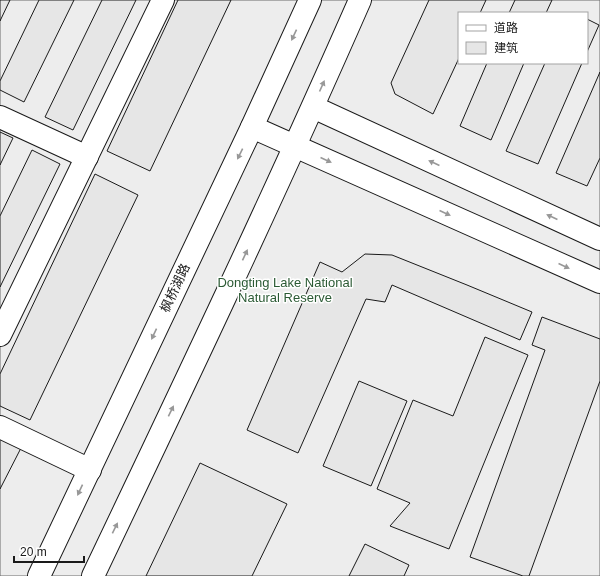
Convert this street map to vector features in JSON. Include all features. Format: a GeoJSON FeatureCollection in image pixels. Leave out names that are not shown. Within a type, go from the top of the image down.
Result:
{"type":"FeatureCollection","features":[{"type":"Feature","properties":{"kind":"main road"},"geometry":{"type":"LineString","coordinates":[[0,335],[163,0]]}},
{"type":"Feature","properties":{"kind":"main road","name":"枫桥湖路"},"geometry":{"type":"LineString","coordinates":[[39,576],[252,127],[310,0]]}},
{"type":"Feature","properties":{"kind":"main road"},"geometry":{"type":"LineString","coordinates":[[92,576],[225,299],[360,0]]}},
{"type":"Feature","properties":{"kind":"main road"},"geometry":{"type":"LineString","coordinates":[[313,107],[600,239]]}},
{"type":"Feature","properties":{"kind":"main road"},"geometry":{"type":"LineString","coordinates":[[0,117],[87,157]]}},
{"type":"Feature","properties":{"kind":"main road"},"geometry":{"type":"LineString","coordinates":[[252,127],[600,282]]}},
{"type":"Feature","properties":{"kind":"main road"},"geometry":{"type":"LineString","coordinates":[[0,427],[90,470]]}},
{"type":"Feature","properties":{"kind":"shaded area","name":"Dongting Lake National Natural Reserve"},"geometry":{"type":"Polygon","coordinates":[[[0,0],[600,0],[600,576],[0,576],[0,0]]]}},
{"type":"Feature","properties":{"kind":"building"},"geometry":{"type":"Polygon","coordinates":[[[0,0],[10,0],[0,21],[0,0]]]}},
{"type":"Feature","properties":{"kind":"building"},"geometry":{"type":"Polygon","coordinates":[[[39,0],[74,0],[24,102],[0,90],[0,81],[39,0]]]}},
{"type":"Feature","properties":{"kind":"building"},"geometry":{"type":"Polygon","coordinates":[[[102,0],[136,0],[73,130],[45,117],[102,0]]]}},
{"type":"Feature","properties":{"kind":"building"},"geometry":{"type":"Polygon","coordinates":[[[178,0],[231,0],[150,171],[107,151],[178,0]]]}},
{"type":"Feature","properties":{"kind":"building"},"geometry":{"type":"Polygon","coordinates":[[[429,0],[486,0],[480,12],[458,12],[458,60],[433,114],[395,94],[391,83],[429,0]]]}},
{"type":"Feature","properties":{"kind":"building"},"geometry":{"type":"Polygon","coordinates":[[[515,0],[552,0],[546,12],[509,12],[515,0]]]}},
{"type":"Feature","properties":{"kind":"building"},"geometry":{"type":"Polygon","coordinates":[[[588,20],[599,25],[588,50],[588,20]]]}},
{"type":"Feature","properties":{"kind":"building"},"geometry":{"type":"Polygon","coordinates":[[[487,64],[524,64],[491,140],[460,126],[487,64]]]}},
{"type":"Feature","properties":{"kind":"building"},"geometry":{"type":"Polygon","coordinates":[[[545,64],[582,64],[538,164],[506,151],[545,64]]]}},
{"type":"Feature","properties":{"kind":"building"},"geometry":{"type":"Polygon","coordinates":[[[600,72],[600,158],[587,186],[556,173],[600,72]]]}},
{"type":"Feature","properties":{"kind":"building"},"geometry":{"type":"Polygon","coordinates":[[[0,132],[13,138],[0,165],[0,132]]]}},
{"type":"Feature","properties":{"kind":"building"},"geometry":{"type":"Polygon","coordinates":[[[32,150],[60,164],[0,287],[0,216],[32,150]]]}},
{"type":"Feature","properties":{"kind":"building"},"geometry":{"type":"Polygon","coordinates":[[[95,174],[138,195],[30,420],[0,406],[0,374],[95,174]]]}},
{"type":"Feature","properties":{"kind":"building"},"geometry":{"type":"Polygon","coordinates":[[[365,254],[392,255],[532,312],[520,340],[392,285],[385,302],[366,299],[298,453],[247,430],[320,262],[342,272],[365,254]]]}},
{"type":"Feature","properties":{"kind":"building"},"geometry":{"type":"Polygon","coordinates":[[[542,317],[600,339],[600,381],[529,576],[523,576],[470,557],[545,350],[532,345],[542,317]]]}},
{"type":"Feature","properties":{"kind":"building"},"geometry":{"type":"Polygon","coordinates":[[[485,337],[528,355],[449,549],[390,526],[410,503],[377,489],[413,400],[453,416],[485,337]]]}},
{"type":"Feature","properties":{"kind":"building"},"geometry":{"type":"Polygon","coordinates":[[[359,381],[407,401],[371,486],[323,466],[359,381]]]}},
{"type":"Feature","properties":{"kind":"building"},"geometry":{"type":"Polygon","coordinates":[[[0,438],[21,448],[0,489],[0,438]]]}},
{"type":"Feature","properties":{"kind":"building"},"geometry":{"type":"Polygon","coordinates":[[[200,463],[287,504],[252,576],[146,576],[200,463]]]}},
{"type":"Feature","properties":{"kind":"building"},"geometry":{"type":"Polygon","coordinates":[[[365,544],[409,565],[404,576],[349,576],[365,544]]]}}]}
